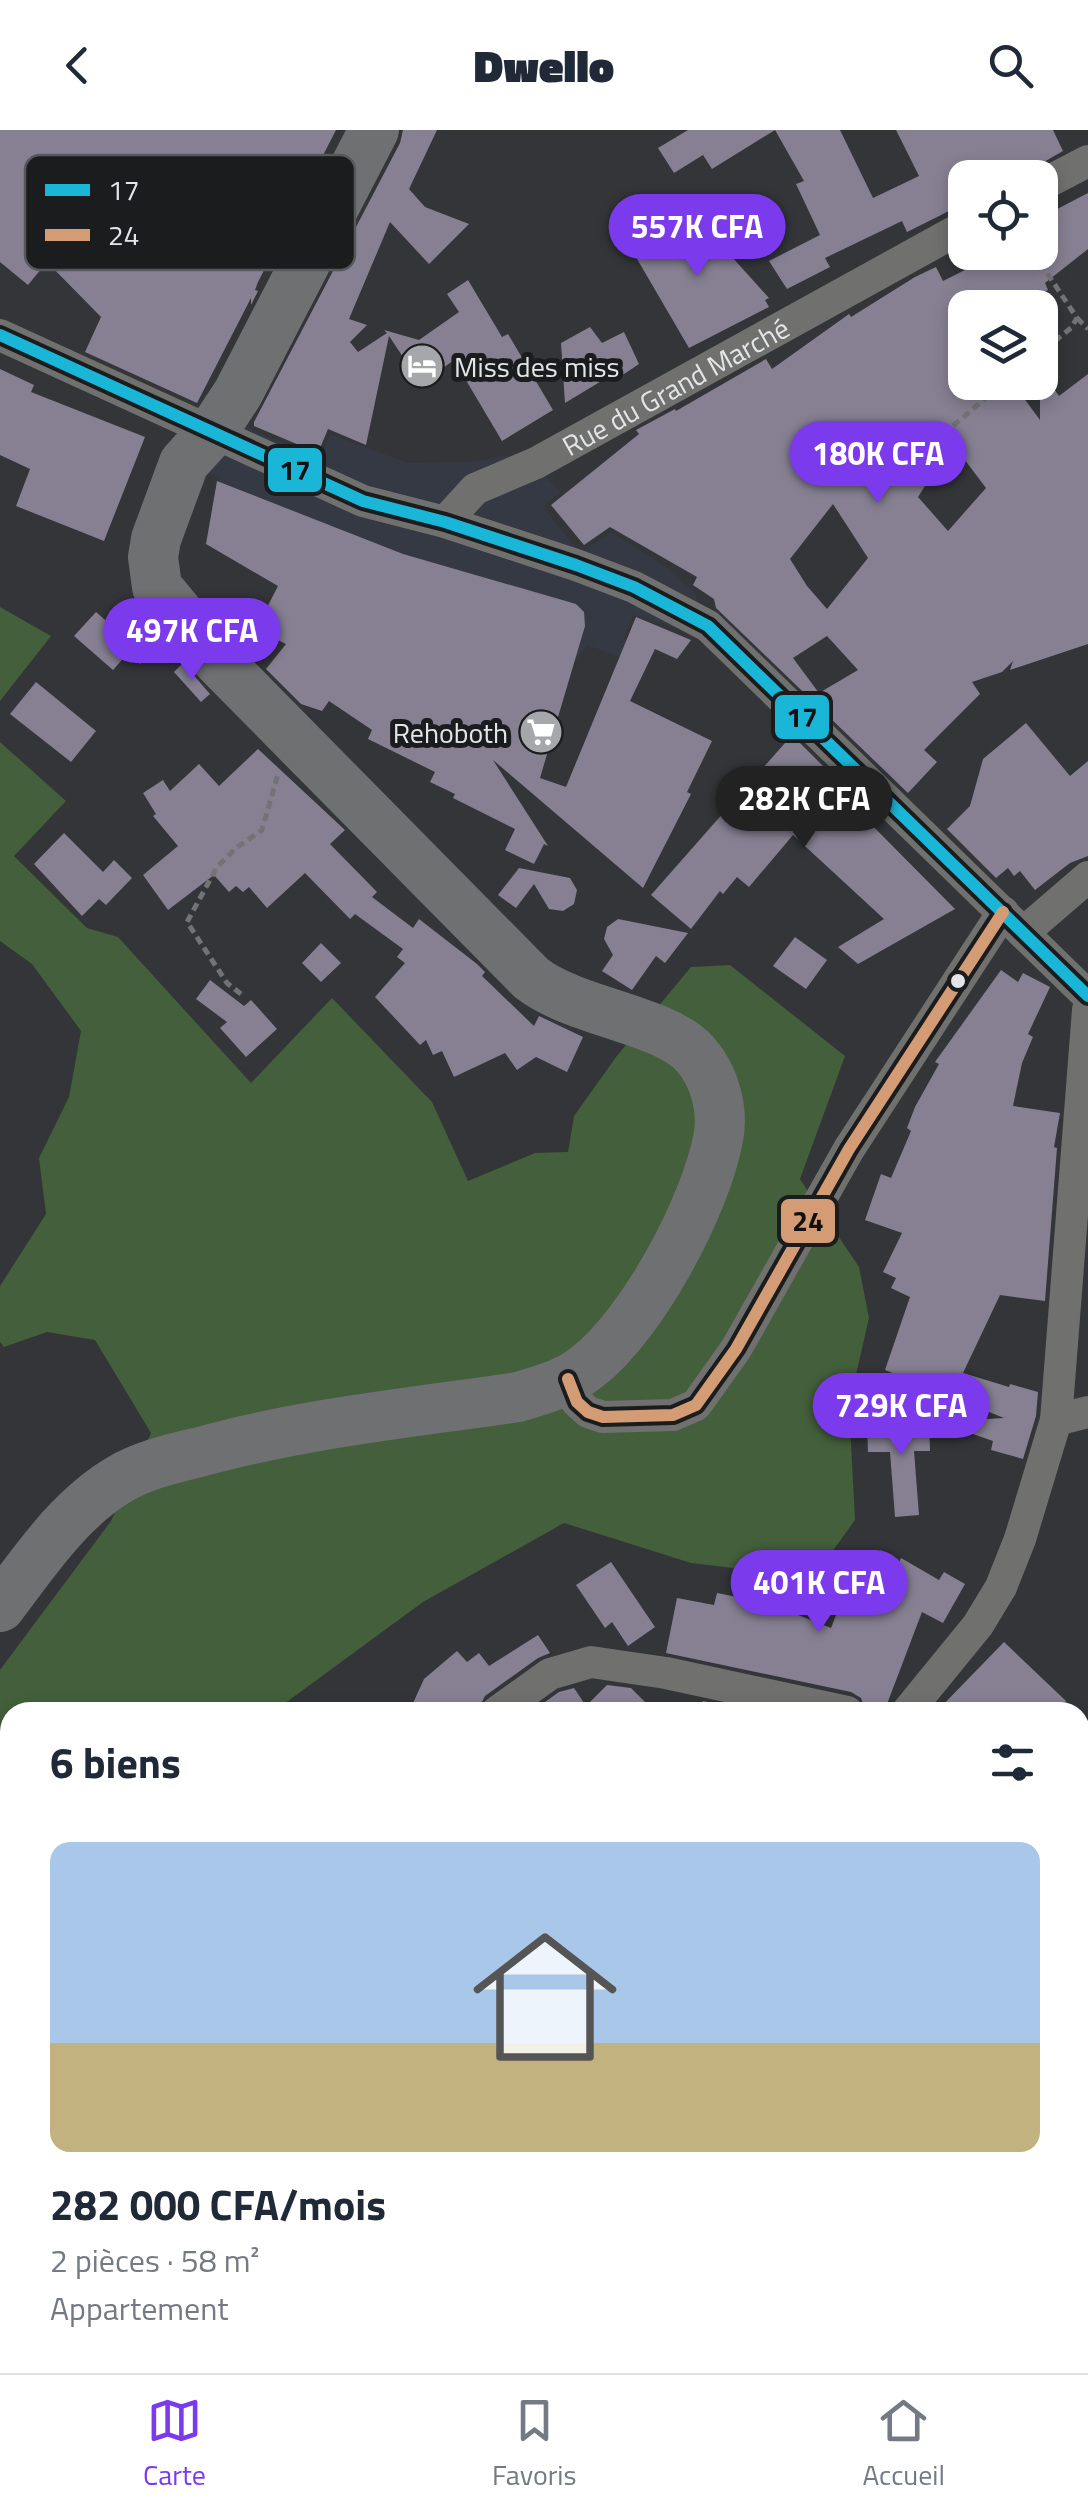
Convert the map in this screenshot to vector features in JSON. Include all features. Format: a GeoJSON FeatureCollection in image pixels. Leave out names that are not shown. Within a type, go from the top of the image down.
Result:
{"type":"FeatureCollection","features":[{"type":"Feature","properties":{"kind":"main road"},"geometry":{"type":"LineString","coordinates":[[334,155],[346,130]]}},
{"type":"Feature","properties":{"kind":"main road"},"geometry":{"type":"LineString","coordinates":[[355,167],[374,130]]}},
{"type":"Feature","properties":{"kind":"main road"},"geometry":{"type":"LineString","coordinates":[[0,1607],[76,1513],[120,1479],[152,1463],[330,1423],[518,1396],[568,1379],[587,1368],[642,1304],[677,1245],[719,1137],[720,1111],[708,1072],[693,1051],[680,1042],[569,1001],[530,978],[219,662],[157,587],[152,557],[156,539],[197,439],[278,270]]}},
{"type":"Feature","properties":{"kind":"main road"},"geometry":{"type":"LineString","coordinates":[[197,439],[238,393],[302,270]]}},
{"type":"Feature","properties":{"kind":"street"},"geometry":{"type":"LineString","coordinates":[[1058,176],[1088,160]]}},
{"type":"Feature","properties":{"kind":"street","name":"Rue du Grand Marché"},"geometry":{"type":"LineString","coordinates":[[445,522],[475,489],[553,454],[948,235]]}},
{"type":"Feature","properties":{"kind":"street"},"geometry":{"type":"LineString","coordinates":[[0,336],[197,439],[292,470],[363,501],[445,522],[634,587],[708,626],[1088,996]]}},
{"type":"Feature","properties":{"kind":"street"},"geometry":{"type":"LineString","coordinates":[[568,1379],[577,1402],[588,1412],[603,1417],[674,1415],[696,1405],[736,1349],[849,1150],[1013,922],[1088,877]]}},
{"type":"Feature","properties":{"kind":"street"},"geometry":{"type":"LineString","coordinates":[[915,1702],[978,1625],[1002,1587],[1072,1416],[1088,1010]]}},
{"type":"Feature","properties":{"kind":"street"},"geometry":{"type":"LineString","coordinates":[[511,1702],[550,1674],[592,1662],[666,1673],[801,1702]]}},
{"type":"Feature","properties":{"kind":"path"},"geometry":{"type":"LineString","coordinates":[[1045,270],[1088,329]]}},
{"type":"Feature","properties":{"kind":"path"},"geometry":{"type":"LineString","coordinates":[[1058,338],[1077,318]]}},
{"type":"Feature","properties":{"kind":"path"},"geometry":{"type":"LineString","coordinates":[[943,434],[984,400]]}},
{"type":"Feature","properties":{"kind":"path"},"geometry":{"type":"LineString","coordinates":[[241,994],[228,983],[188,922],[217,866],[262,830],[276,786],[286,732]]}},
{"type":"Feature","properties":{"kind":"shaded area"},"geometry":{"type":"Polygon","coordinates":[[[227,418],[319,459],[330,434],[408,463],[471,462],[526,453],[560,492],[543,507],[580,553],[611,532],[668,568],[717,617],[700,635],[633,615],[624,638],[634,642],[626,660],[587,645],[548,698],[336,620],[206,544],[220,478],[202,471],[227,418]]]}},
{"type":"Feature","properties":{"kind":"green space"},"geometry":{"type":"Polygon","coordinates":[[[0,607],[51,636],[0,701],[0,607]]]}},
{"type":"Feature","properties":{"kind":"green space"},"geometry":{"type":"Polygon","coordinates":[[[0,742],[66,801],[14,856],[87,928],[118,937],[251,1083],[332,998],[432,1102],[468,1181],[535,1153],[568,1152],[574,1116],[616,1057],[691,967],[730,965],[845,1056],[800,1179],[859,1267],[869,1318],[849,1405],[855,1520],[824,1563],[766,1572],[691,1563],[564,1523],[423,1602],[287,1702],[0,1702],[0,1670],[111,1521],[151,1433],[95,1340],[47,1332],[4,1347],[0,1342],[0,1286],[46,1214],[39,1158],[69,1097],[81,1031],[32,964],[0,941],[0,742]]]}},
{"type":"Feature","properties":{"kind":"building"},"geometry":{"type":"Polygon","coordinates":[[[0,130],[336,130],[323,155],[25,155],[25,270],[40,270],[28,285],[0,262],[0,130]]]}},
{"type":"Feature","properties":{"kind":"building"},"geometry":{"type":"Polygon","coordinates":[[[403,130],[437,130],[409,189],[425,207],[469,224],[429,264],[390,222],[349,319],[367,325],[350,342],[358,352],[387,333],[384,330],[419,340],[459,312],[447,294],[468,280],[502,337],[508,334],[553,410],[502,441],[454,360],[421,384],[389,336],[366,445],[328,429],[318,453],[254,426],[254,422],[334,270],[355,270],[355,229],[403,130]]]}},
{"type":"Feature","properties":{"kind":"building"},"geometry":{"type":"Polygon","coordinates":[[[688,130],[775,130],[712,169],[703,155],[674,173],[658,148],[688,130]]]}},
{"type":"Feature","properties":{"kind":"building"},"geometry":{"type":"Polygon","coordinates":[[[775,130],[840,130],[873,198],[919,176],[896,130],[1053,130],[1063,151],[1047,160],[948,160],[948,212],[907,232],[902,221],[825,258],[830,267],[787,289],[769,261],[820,235],[796,184],[804,181],[775,130]]]}},
{"type":"Feature","properties":{"kind":"building"},"geometry":{"type":"Polygon","coordinates":[[[1088,193],[1088,249],[1045,283],[1048,290],[948,290],[948,400],[1025,400],[1040,420],[1040,400],[1058,400],[1058,395],[1088,374],[1088,644],[1010,670],[1013,661],[1002,672],[972,682],[980,694],[924,750],[937,762],[908,793],[716,608],[714,599],[693,585],[697,577],[610,527],[584,545],[551,505],[639,434],[636,430],[766,359],[772,369],[849,314],[851,317],[915,277],[936,267],[943,281],[965,270],[1058,270],[1058,209],[1088,193]],[[952,443],[918,497],[948,531],[986,488],[952,443]],[[833,504],[790,559],[827,609],[868,558],[833,504]],[[827,636],[793,658],[819,693],[858,670],[827,636]]]}},
{"type":"Feature","properties":{"kind":"building"},"geometry":{"type":"Polygon","coordinates":[[[686,206],[769,298],[765,300],[769,307],[689,348],[633,252],[642,246],[639,240],[686,206]]]}},
{"type":"Feature","properties":{"kind":"building"},"geometry":{"type":"Polygon","coordinates":[[[55,270],[264,270],[251,305],[251,298],[197,403],[85,352],[101,317],[55,270]]]}},
{"type":"Feature","properties":{"kind":"building"},"geometry":{"type":"Polygon","coordinates":[[[590,327],[602,343],[624,332],[639,364],[621,376],[618,371],[565,403],[561,343],[590,327]]]}},
{"type":"Feature","properties":{"kind":"building"},"geometry":{"type":"Polygon","coordinates":[[[0,369],[34,385],[31,392],[145,437],[104,541],[16,506],[30,469],[0,455],[0,369]]]}},
{"type":"Feature","properties":{"kind":"building"},"geometry":{"type":"Polygon","coordinates":[[[217,481],[403,554],[576,604],[584,612],[585,626],[540,778],[566,787],[636,617],[691,640],[677,659],[655,649],[630,701],[712,741],[687,792],[691,794],[643,888],[493,760],[548,846],[544,844],[534,864],[505,850],[515,829],[430,782],[435,772],[368,739],[372,730],[329,701],[322,711],[301,704],[266,669],[286,644],[256,629],[278,586],[206,544],[217,481]]]}},
{"type":"Feature","properties":{"kind":"building"},"geometry":{"type":"Polygon","coordinates":[[[140,611],[161,638],[140,664],[128,653],[113,670],[74,636],[96,612],[119,632],[140,611]]]}},
{"type":"Feature","properties":{"kind":"building"},"geometry":{"type":"Polygon","coordinates":[[[183,663],[210,694],[201,702],[174,672],[183,663]]]}},
{"type":"Feature","properties":{"kind":"building"},"geometry":{"type":"Polygon","coordinates":[[[36,682],[96,731],[71,762],[10,714],[36,682]]]}},
{"type":"Feature","properties":{"kind":"building"},"geometry":{"type":"Polygon","coordinates":[[[1026,723],[1070,776],[1088,761],[1088,856],[1070,863],[1035,890],[1020,871],[1014,876],[1008,868],[996,878],[947,829],[970,806],[983,759],[1026,723]]]}},
{"type":"Feature","properties":{"kind":"building"},"geometry":{"type":"Polygon","coordinates":[[[792,735],[851,794],[846,799],[955,909],[858,964],[838,947],[884,919],[793,835],[749,887],[737,877],[723,894],[720,891],[691,929],[651,895],[792,735]]]}},
{"type":"Feature","properties":{"kind":"building"},"geometry":{"type":"Polygon","coordinates":[[[258,749],[345,830],[330,844],[377,892],[372,897],[413,928],[419,919],[477,964],[485,972],[482,976],[534,1026],[539,1016],[583,1037],[567,1072],[536,1057],[517,1070],[505,1053],[454,1077],[442,1051],[433,1055],[426,1040],[420,1045],[375,997],[405,963],[397,957],[403,949],[355,914],[350,919],[305,873],[267,908],[249,887],[243,892],[236,886],[229,892],[214,875],[168,910],[143,875],[178,846],[153,816],[156,814],[143,793],[163,780],[170,791],[199,764],[219,786],[258,749]]]}},
{"type":"Feature","properties":{"kind":"building"},"geometry":{"type":"Polygon","coordinates":[[[64,833],[103,872],[114,860],[132,878],[106,905],[99,899],[82,916],[34,864],[64,833]]]}},
{"type":"Feature","properties":{"kind":"building"},"geometry":{"type":"Polygon","coordinates":[[[519,868],[570,878],[577,890],[574,904],[563,911],[549,909],[534,884],[516,908],[498,895],[519,868]]]}},
{"type":"Feature","properties":{"kind":"building"},"geometry":{"type":"Polygon","coordinates":[[[618,919],[688,933],[665,963],[656,956],[632,990],[602,971],[613,955],[604,939],[607,927],[618,919]]]}},
{"type":"Feature","properties":{"kind":"building"},"geometry":{"type":"Polygon","coordinates":[[[795,937],[827,960],[806,989],[773,966],[795,937]]]}},
{"type":"Feature","properties":{"kind":"building"},"geometry":{"type":"Polygon","coordinates":[[[321,943],[341,963],[321,982],[302,963],[321,943]]]}},
{"type":"Feature","properties":{"kind":"building"},"geometry":{"type":"Polygon","coordinates":[[[1001,970],[1018,982],[1023,973],[1050,987],[1028,1034],[1033,1037],[1022,1063],[1013,1106],[1060,1113],[1054,1147],[1057,1148],[1045,1301],[1000,1295],[963,1373],[1038,1392],[1036,1416],[1023,1459],[991,1450],[993,1441],[938,1422],[1004,1418],[885,1370],[910,1297],[891,1288],[896,1278],[883,1272],[902,1233],[865,1220],[881,1174],[891,1178],[911,1131],[907,1128],[915,1107],[939,1064],[935,1062],[1001,970]]]}},
{"type":"Feature","properties":{"kind":"building"},"geometry":{"type":"Polygon","coordinates":[[[210,980],[244,1006],[251,1000],[277,1029],[246,1057],[220,1028],[227,1022],[196,999],[210,980]]]}},
{"type":"Feature","properties":{"kind":"building"},"geometry":{"type":"Polygon","coordinates":[[[929,1421],[930,1451],[914,1451],[919,1515],[895,1517],[890,1452],[868,1452],[867,1423],[929,1421]]]}},
{"type":"Feature","properties":{"kind":"building"},"geometry":{"type":"Polygon","coordinates":[[[901,1558],[939,1580],[944,1572],[965,1584],[943,1623],[922,1612],[888,1702],[862,1702],[851,1692],[666,1653],[677,1598],[714,1605],[717,1593],[768,1603],[831,1628],[848,1584],[882,1597],[901,1558]]]}},
{"type":"Feature","properties":{"kind":"building"},"geometry":{"type":"Polygon","coordinates":[[[611,1562],[655,1627],[628,1646],[612,1622],[605,1628],[576,1585],[611,1562]]]}},
{"type":"Feature","properties":{"kind":"building"},"geometry":{"type":"Polygon","coordinates":[[[538,1635],[550,1653],[485,1696],[482,1702],[414,1702],[424,1679],[457,1651],[467,1662],[479,1653],[489,1666],[538,1635]]]}},
{"type":"Feature","properties":{"kind":"building"},"geometry":{"type":"Polygon","coordinates":[[[1004,1642],[1066,1701],[1065,1702],[946,1702],[1004,1642]]]}},
{"type":"Feature","properties":{"kind":"building"},"geometry":{"type":"Polygon","coordinates":[[[607,1685],[631,1688],[645,1702],[590,1702],[607,1685]]]}},
{"type":"Feature","properties":{"kind":"building"},"geometry":{"type":"Polygon","coordinates":[[[574,1688],[583,1702],[545,1702],[559,1692],[574,1688]]]}},
{"type":"Feature","properties":{"kind":"transit line","name":"17"},"geometry":{"type":"LineString","coordinates":[[0,335],[363,501],[445,522],[576,565],[634,587],[708,626],[1088,996]]}},
{"type":"Feature","properties":{"kind":"transit line","name":"24"},"geometry":{"type":"LineString","coordinates":[[568,1379],[577,1402],[588,1412],[603,1417],[673,1415],[696,1405],[736,1349],[849,1149],[1003,912]]}},
{"type":"Feature","properties":{"kind":"place","name":"Miss des miss"},"geometry":{"type":"Point","coordinates":[422,366]}},
{"type":"Feature","properties":{"kind":"place","name":"Rehoboth"},"geometry":{"type":"Point","coordinates":[541,732]}}]}
